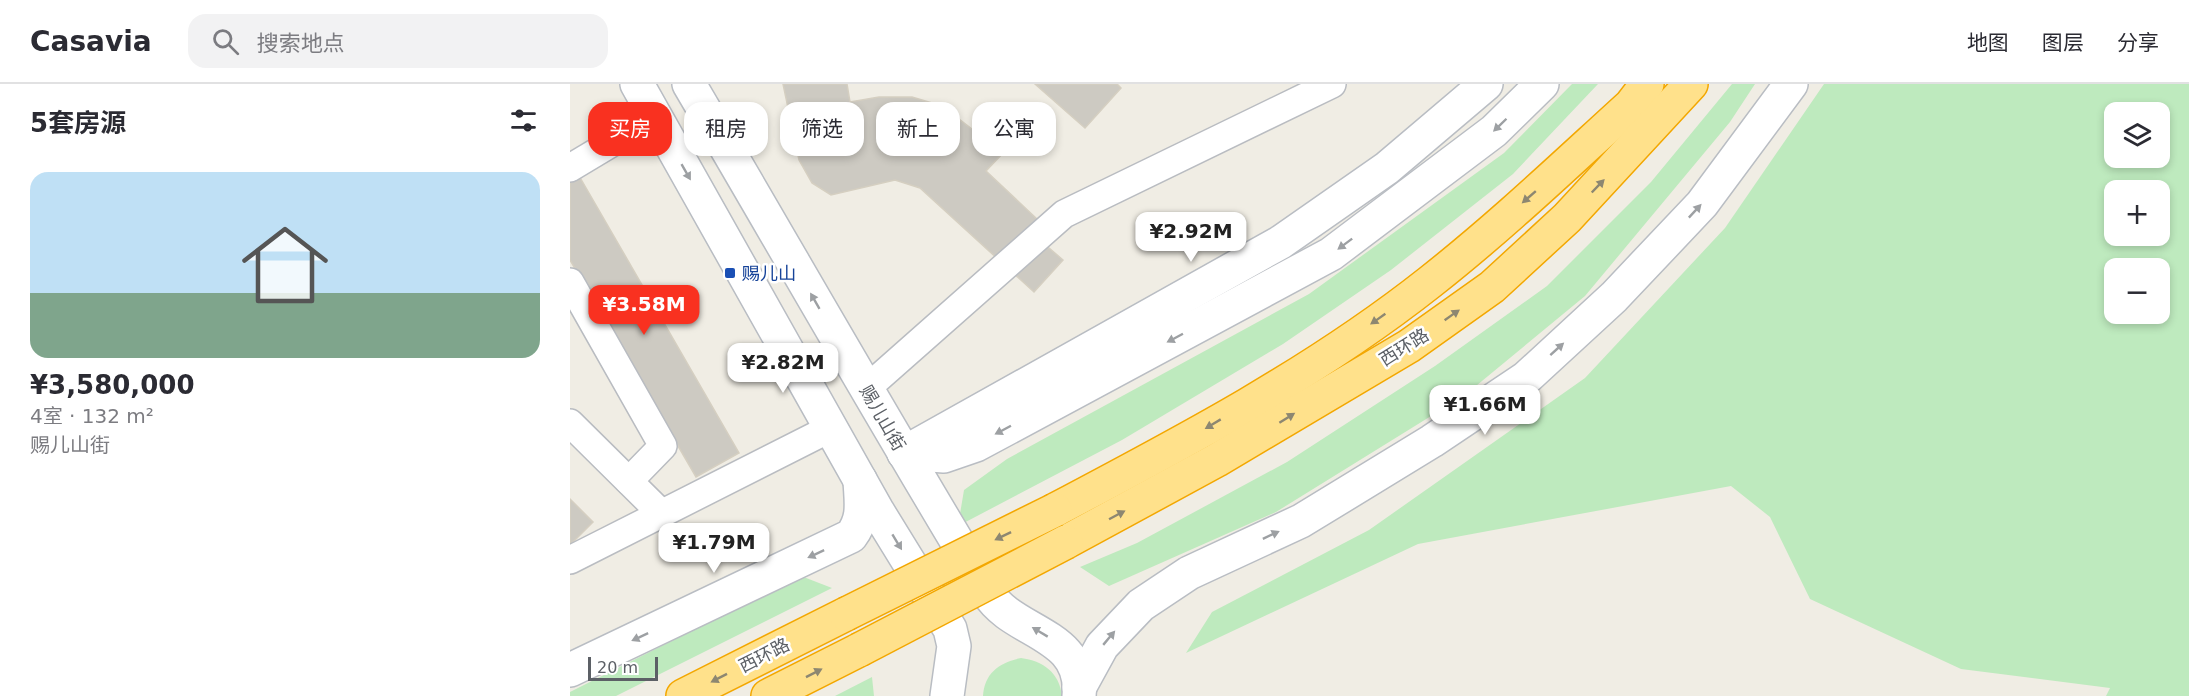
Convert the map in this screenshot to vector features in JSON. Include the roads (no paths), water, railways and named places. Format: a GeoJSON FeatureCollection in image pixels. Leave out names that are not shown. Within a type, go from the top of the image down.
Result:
{"type":"FeatureCollection","features":[{"type":"Feature","properties":{"kind":"highway","name":"西环路"},"geometry":{"type":"LineString","coordinates":[[683,696],[1055,510],[1175,447],[1313,365],[1430,282],[1631,105],[1647,84]]}},
{"type":"Feature","properties":{"kind":"highway","name":"西环路"},"geometry":{"type":"LineString","coordinates":[[768,696],[1066,542],[1218,460],[1409,345],[1492,287],[1567,218],[1691,84]]}},
{"type":"Feature","properties":{"kind":"main road"},"geometry":{"type":"LineString","coordinates":[[637,84],[647,102]]}},
{"type":"Feature","properties":{"kind":"main road"},"geometry":{"type":"LineString","coordinates":[[904,453],[1281,242],[1387,168],[1486,84]]}},
{"type":"Feature","properties":{"kind":"main road"},"geometry":{"type":"LineString","coordinates":[[904,453],[944,456],[976,445],[1331,254],[1494,131],[1542,84]]}},
{"type":"Feature","properties":{"kind":"main road"},"geometry":{"type":"LineString","coordinates":[[1079,692],[1102,646],[1141,605],[1190,573],[1300,521],[1432,441],[1526,378],[1614,297],[1702,204],[1791,84]]}},
{"type":"Feature","properties":{"kind":"main road"},"geometry":{"type":"LineString","coordinates":[[672,104],[692,88]]}},
{"type":"Feature","properties":{"kind":"main road","name":"赐儿山街"},"geometry":{"type":"LineString","coordinates":[[692,88],[866,389],[992,600],[1006,613],[1046,635],[1063,649],[1074,667],[1079,692]]}},
{"type":"Feature","properties":{"kind":"main road"},"geometry":{"type":"LineString","coordinates":[[672,147],[831,428],[950,629],[954,646],[947,696]]}},
{"type":"Feature","properties":{"kind":"main road"},"geometry":{"type":"LineString","coordinates":[[570,670],[851,536],[860,525],[862,513],[860,478]]}},
{"type":"Feature","properties":{"kind":"street"},"geometry":{"type":"LineString","coordinates":[[866,389],[1064,214],[1332,84]]}},
{"type":"Feature","properties":{"kind":"street"},"geometry":{"type":"LineString","coordinates":[[570,168],[590,156]]}},
{"type":"Feature","properties":{"kind":"street"},"geometry":{"type":"LineString","coordinates":[[570,282],[663,446],[629,482]]}},
{"type":"Feature","properties":{"kind":"street"},"geometry":{"type":"LineString","coordinates":[[570,423],[662,514]]}},
{"type":"Feature","properties":{"kind":"street"},"geometry":{"type":"LineString","coordinates":[[570,560],[831,428]]}},
{"type":"Feature","properties":{"kind":"place","name":"赐儿山"},"geometry":{"type":"Point","coordinates":[730,273]}}]}
